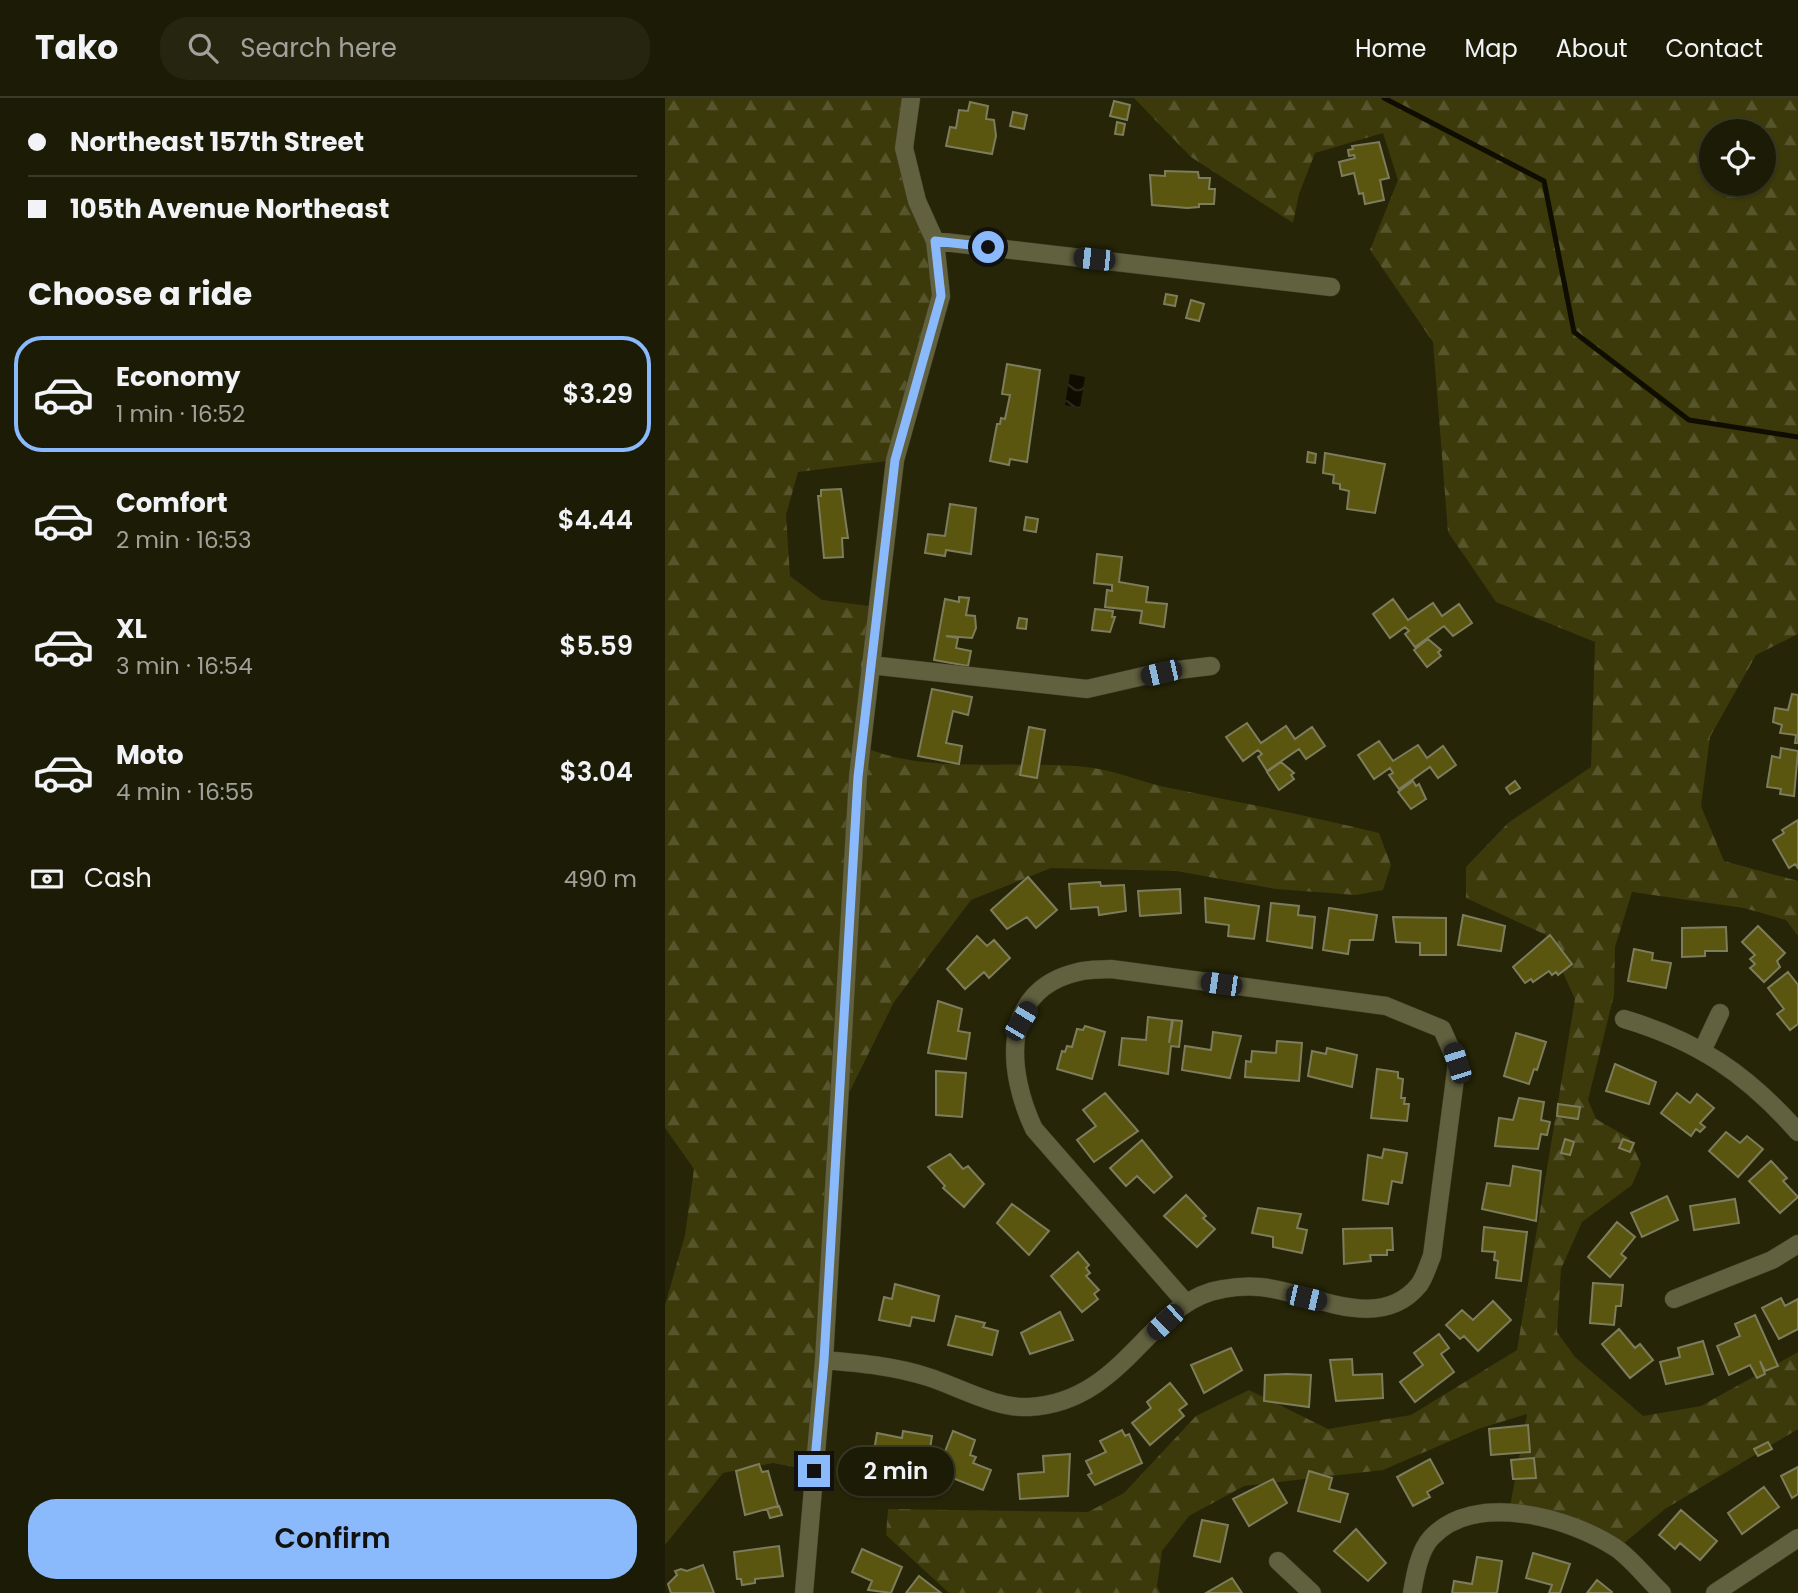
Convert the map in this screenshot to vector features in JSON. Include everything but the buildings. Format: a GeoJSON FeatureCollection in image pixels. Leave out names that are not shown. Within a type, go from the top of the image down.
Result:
{"type":"FeatureCollection","features":[{"type":"Feature","properties":{"kind":"street"},"geometry":{"type":"LineString","coordinates":[[804,1593],[824,1360],[858,777],[895,460],[941,296],[935,241],[917,201],[904,148],[911,98]]}},
{"type":"Feature","properties":{"kind":"street"},"geometry":{"type":"LineString","coordinates":[[935,241],[1331,287]]}},
{"type":"Feature","properties":{"kind":"street"},"geometry":{"type":"LineString","coordinates":[[870,664],[1087,689],[1161,673],[1211,666]]}},
{"type":"Feature","properties":{"kind":"street"},"geometry":{"type":"LineString","coordinates":[[824,1360],[872,1363],[925,1376],[997,1401],[1027,1408],[1076,1398],[1109,1376],[1186,1303],[1220,1289],[1260,1287],[1353,1308],[1381,1309],[1409,1296],[1421,1283],[1432,1256],[1457,1063],[1442,1029],[1386,1006],[1111,969],[1078,972],[1052,982],[1034,998],[1013,1042],[1014,1070],[1022,1103],[1034,1129],[1186,1303]]}},
{"type":"Feature","properties":{"kind":"street"},"geometry":{"type":"LineString","coordinates":[[1703,1049],[1720,1013]]}},
{"type":"Feature","properties":{"kind":"street"},"geometry":{"type":"LineString","coordinates":[[1624,1019],[1677,1036],[1703,1049],[1733,1069],[1798,1132]]}},
{"type":"Feature","properties":{"kind":"street"},"geometry":{"type":"LineString","coordinates":[[1674,1299],[1772,1260],[1798,1244]]}},
{"type":"Feature","properties":{"kind":"street"},"geometry":{"type":"LineString","coordinates":[[1412,1593],[1416,1571],[1429,1540],[1448,1522],[1481,1511],[1509,1512],[1572,1526],[1616,1549],[1662,1593]]}},
{"type":"Feature","properties":{"kind":"street"},"geometry":{"type":"LineString","coordinates":[[1715,1593],[1798,1538]]}},
{"type":"Feature","properties":{"kind":"street"},"geometry":{"type":"LineString","coordinates":[[1278,1561],[1312,1593]]}},
{"type":"Feature","properties":{"kind":"green space"},"geometry":{"type":"Polygon","coordinates":[[[665,98],[911,98],[904,148],[941,296],[895,460],[798,472],[786,515],[790,576],[822,600],[877,607],[862,746],[916,761],[1099,769],[1165,787],[1379,833],[1391,865],[1383,890],[1356,895],[1276,889],[1176,871],[1051,868],[971,900],[894,1002],[839,1113],[814,1471],[773,1463],[723,1473],[665,1545],[665,1305],[685,1235],[694,1169],[665,1128],[665,98]]]}},
{"type":"Feature","properties":{"kind":"green space"},"geometry":{"type":"Polygon","coordinates":[[[1134,98],[1798,98],[1798,634],[1756,655],[1710,737],[1701,806],[1724,861],[1798,881],[1798,936],[1786,920],[1744,908],[1632,892],[1615,947],[1614,995],[1588,1100],[1596,1119],[1629,1138],[1641,1164],[1632,1185],[1582,1222],[1561,1269],[1557,1332],[1575,1357],[1643,1416],[1701,1406],[1798,1352],[1798,1429],[1665,1509],[1617,1549],[1509,1512],[1527,1414],[1478,1429],[1383,1470],[1244,1486],[1189,1516],[1162,1551],[1157,1586],[1160,1593],[949,1593],[886,1535],[888,1509],[1088,1512],[1124,1493],[1196,1416],[1249,1390],[1328,1429],[1411,1415],[1517,1350],[1575,999],[1546,935],[1466,898],[1466,867],[1508,823],[1591,767],[1595,642],[1496,602],[1448,532],[1433,342],[1370,250],[1398,180],[1383,133],[1315,153],[1299,194],[1293,223],[1191,157],[1134,98]]]}},
{"type":"Feature","properties":{"kind":"water"},"geometry":{"type":"Polygon","coordinates":[[[1070,374],[1085,377],[1080,408],[1065,405],[1070,374]]]}},
{"type":"Feature","properties":{"kind":"waterway"},"geometry":{"type":"LineString","coordinates":[[1384,98],[1544,181],[1574,332],[1689,420],[1798,437]]}},
{"type":"Feature","properties":{"kind":"route"},"geometry":{"type":"LineString","coordinates":[[814,1471],[824,1360],[858,777],[895,460],[941,296],[935,241],[988,247]]}}]}
